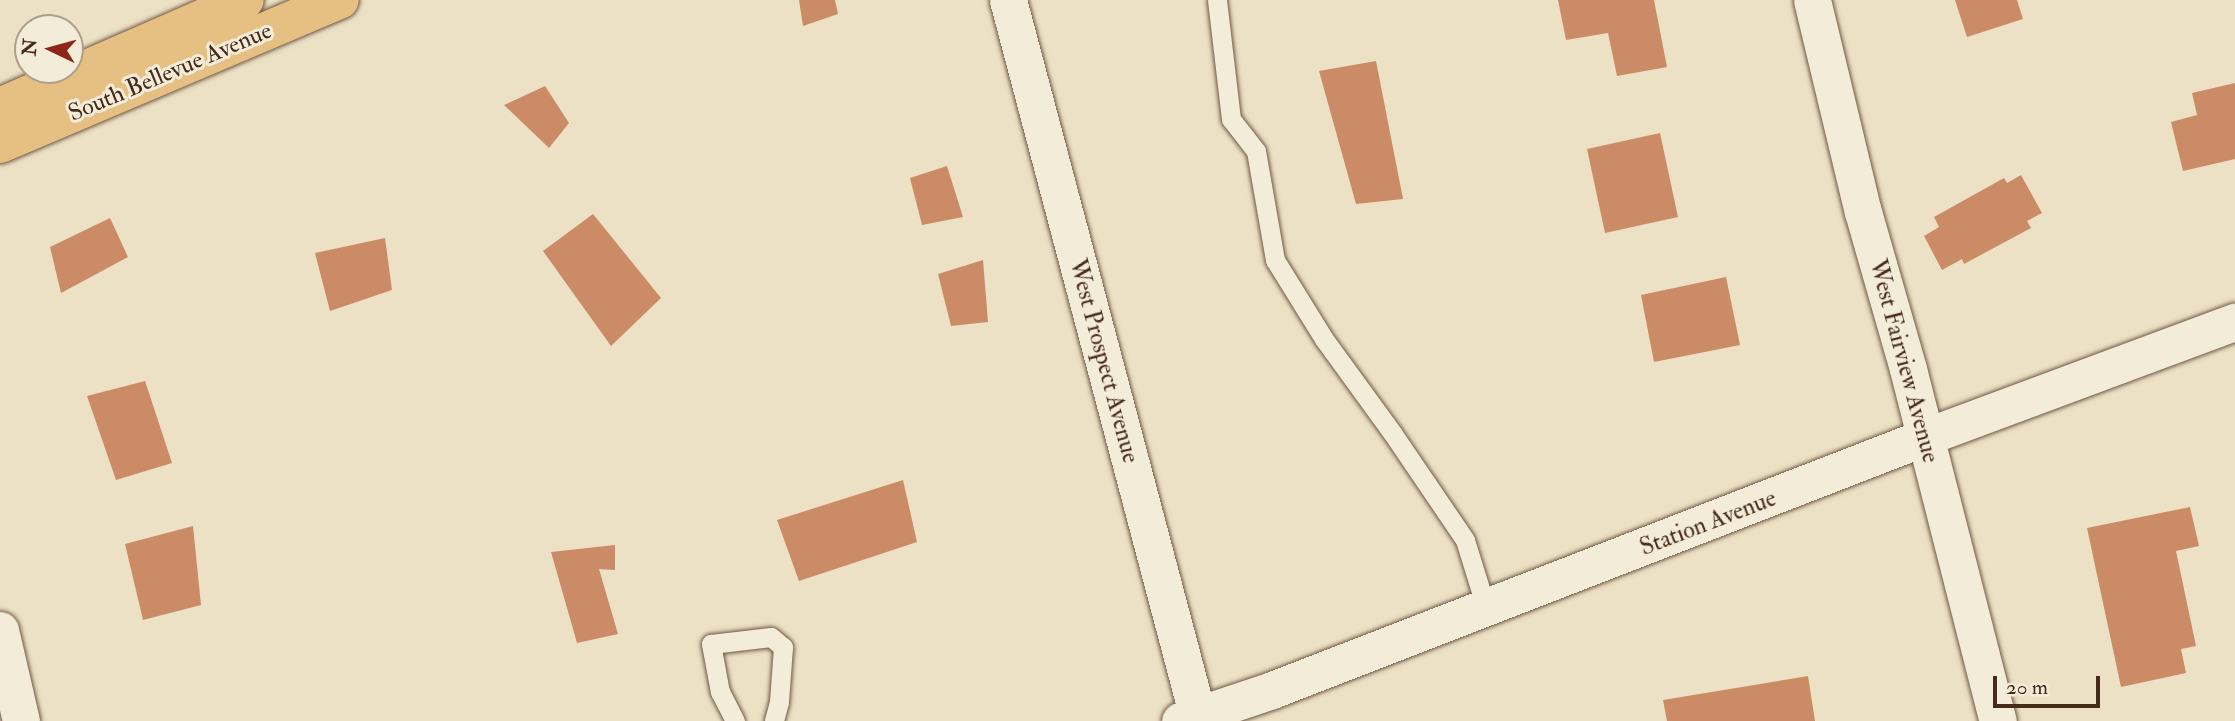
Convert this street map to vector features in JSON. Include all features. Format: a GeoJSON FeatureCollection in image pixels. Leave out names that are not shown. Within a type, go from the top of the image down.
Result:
{"type":"FeatureCollection","features":[{"type":"Feature","properties":{"kind":"main road","name":"South Bellevue Avenue"},"geometry":{"type":"LineString","coordinates":[[0,107],[245,0]]}},
{"type":"Feature","properties":{"kind":"main road","name":"South Bellevue Avenue"},"geometry":{"type":"LineString","coordinates":[[0,144],[340,0]]}},
{"type":"Feature","properties":{"kind":"street","name":"West Prospect Avenue"},"geometry":{"type":"LineString","coordinates":[[1008,0],[1192,719]]}},
{"type":"Feature","properties":{"kind":"street","name":"West Fairview Avenue"},"geometry":{"type":"LineString","coordinates":[[1812,0],[1863,212],[1925,437],[1998,721]]}},
{"type":"Feature","properties":{"kind":"street","name":"Station Avenue"},"geometry":{"type":"LineString","coordinates":[[1192,719],[1925,437],[2235,322]]}},
{"type":"Feature","properties":{"kind":"street"},"geometry":{"type":"LineString","coordinates":[[0,630],[21,721]]}},
{"type":"Feature","properties":{"kind":"lane"},"geometry":{"type":"LineString","coordinates":[[1217,0],[1231,119],[1256,151],[1275,260],[1324,340],[1393,434],[1465,540],[1486,608]]}},
{"type":"Feature","properties":{"kind":"lane"},"geometry":{"type":"LineString","coordinates":[[735,721],[720,692],[711,644],[771,636],[783,647],[779,702],[774,721]]}},
{"type":"Feature","properties":{"kind":"building"},"geometry":{"type":"Polygon","coordinates":[[[799,0],[835,0],[838,14],[803,26],[799,0]]]}},
{"type":"Feature","properties":{"kind":"building"},"geometry":{"type":"Polygon","coordinates":[[[1558,0],[1654,0],[1667,67],[1617,76],[1608,33],[1566,40],[1558,0]]]}},
{"type":"Feature","properties":{"kind":"building"},"geometry":{"type":"Polygon","coordinates":[[[1955,0],[2017,0],[2023,19],[1967,37],[1955,0]]]}},
{"type":"Feature","properties":{"kind":"building"},"geometry":{"type":"Polygon","coordinates":[[[1376,61],[1403,199],[1356,204],[1319,71],[1376,61]]]}},
{"type":"Feature","properties":{"kind":"building"},"geometry":{"type":"Polygon","coordinates":[[[2235,83],[2235,159],[2183,171],[2171,122],[2197,115],[2192,93],[2235,83]]]}},
{"type":"Feature","properties":{"kind":"building"},"geometry":{"type":"Polygon","coordinates":[[[545,86],[569,123],[549,148],[504,105],[545,86]]]}},
{"type":"Feature","properties":{"kind":"building"},"geometry":{"type":"Polygon","coordinates":[[[1660,133],[1678,217],[1605,233],[1587,149],[1660,133]]]}},
{"type":"Feature","properties":{"kind":"building"},"geometry":{"type":"Polygon","coordinates":[[[947,166],[963,217],[922,225],[910,178],[947,166]]]}},
{"type":"Feature","properties":{"kind":"building"},"geometry":{"type":"Polygon","coordinates":[[[2021,175],[2042,213],[2027,221],[2031,228],[1964,264],[1962,259],[1942,270],[1924,236],[1939,227],[1934,217],[2004,178],[2007,183],[2021,175]]]}},
{"type":"Feature","properties":{"kind":"building"},"geometry":{"type":"Polygon","coordinates":[[[593,214],[661,298],[611,346],[543,251],[593,214]]]}},
{"type":"Feature","properties":{"kind":"building"},"geometry":{"type":"Polygon","coordinates":[[[110,218],[128,257],[61,293],[50,247],[110,218]]]}},
{"type":"Feature","properties":{"kind":"building"},"geometry":{"type":"Polygon","coordinates":[[[385,238],[392,290],[330,311],[315,253],[385,238]]]}},
{"type":"Feature","properties":{"kind":"building"},"geometry":{"type":"Polygon","coordinates":[[[983,260],[988,322],[951,326],[938,274],[983,260]]]}},
{"type":"Feature","properties":{"kind":"building"},"geometry":{"type":"Polygon","coordinates":[[[1726,277],[1740,345],[1654,362],[1641,295],[1726,277]]]}},
{"type":"Feature","properties":{"kind":"building"},"geometry":{"type":"Polygon","coordinates":[[[145,381],[172,463],[116,480],[87,396],[145,381]]]}},
{"type":"Feature","properties":{"kind":"building"},"geometry":{"type":"Polygon","coordinates":[[[903,480],[917,542],[799,581],[777,520],[903,480]]]}},
{"type":"Feature","properties":{"kind":"building"},"geometry":{"type":"Polygon","coordinates":[[[2190,507],[2199,546],[2176,551],[2196,646],[2181,649],[2186,673],[2121,687],[2087,528],[2190,507]]]}},
{"type":"Feature","properties":{"kind":"building"},"geometry":{"type":"Polygon","coordinates":[[[193,526],[201,605],[143,620],[125,544],[193,526]]]}},
{"type":"Feature","properties":{"kind":"building"},"geometry":{"type":"Polygon","coordinates":[[[615,545],[615,570],[599,569],[618,634],[577,643],[551,552],[615,545]]]}},
{"type":"Feature","properties":{"kind":"building"},"geometry":{"type":"Polygon","coordinates":[[[1808,676],[1815,721],[1667,721],[1663,700],[1808,676]]]}}]}
